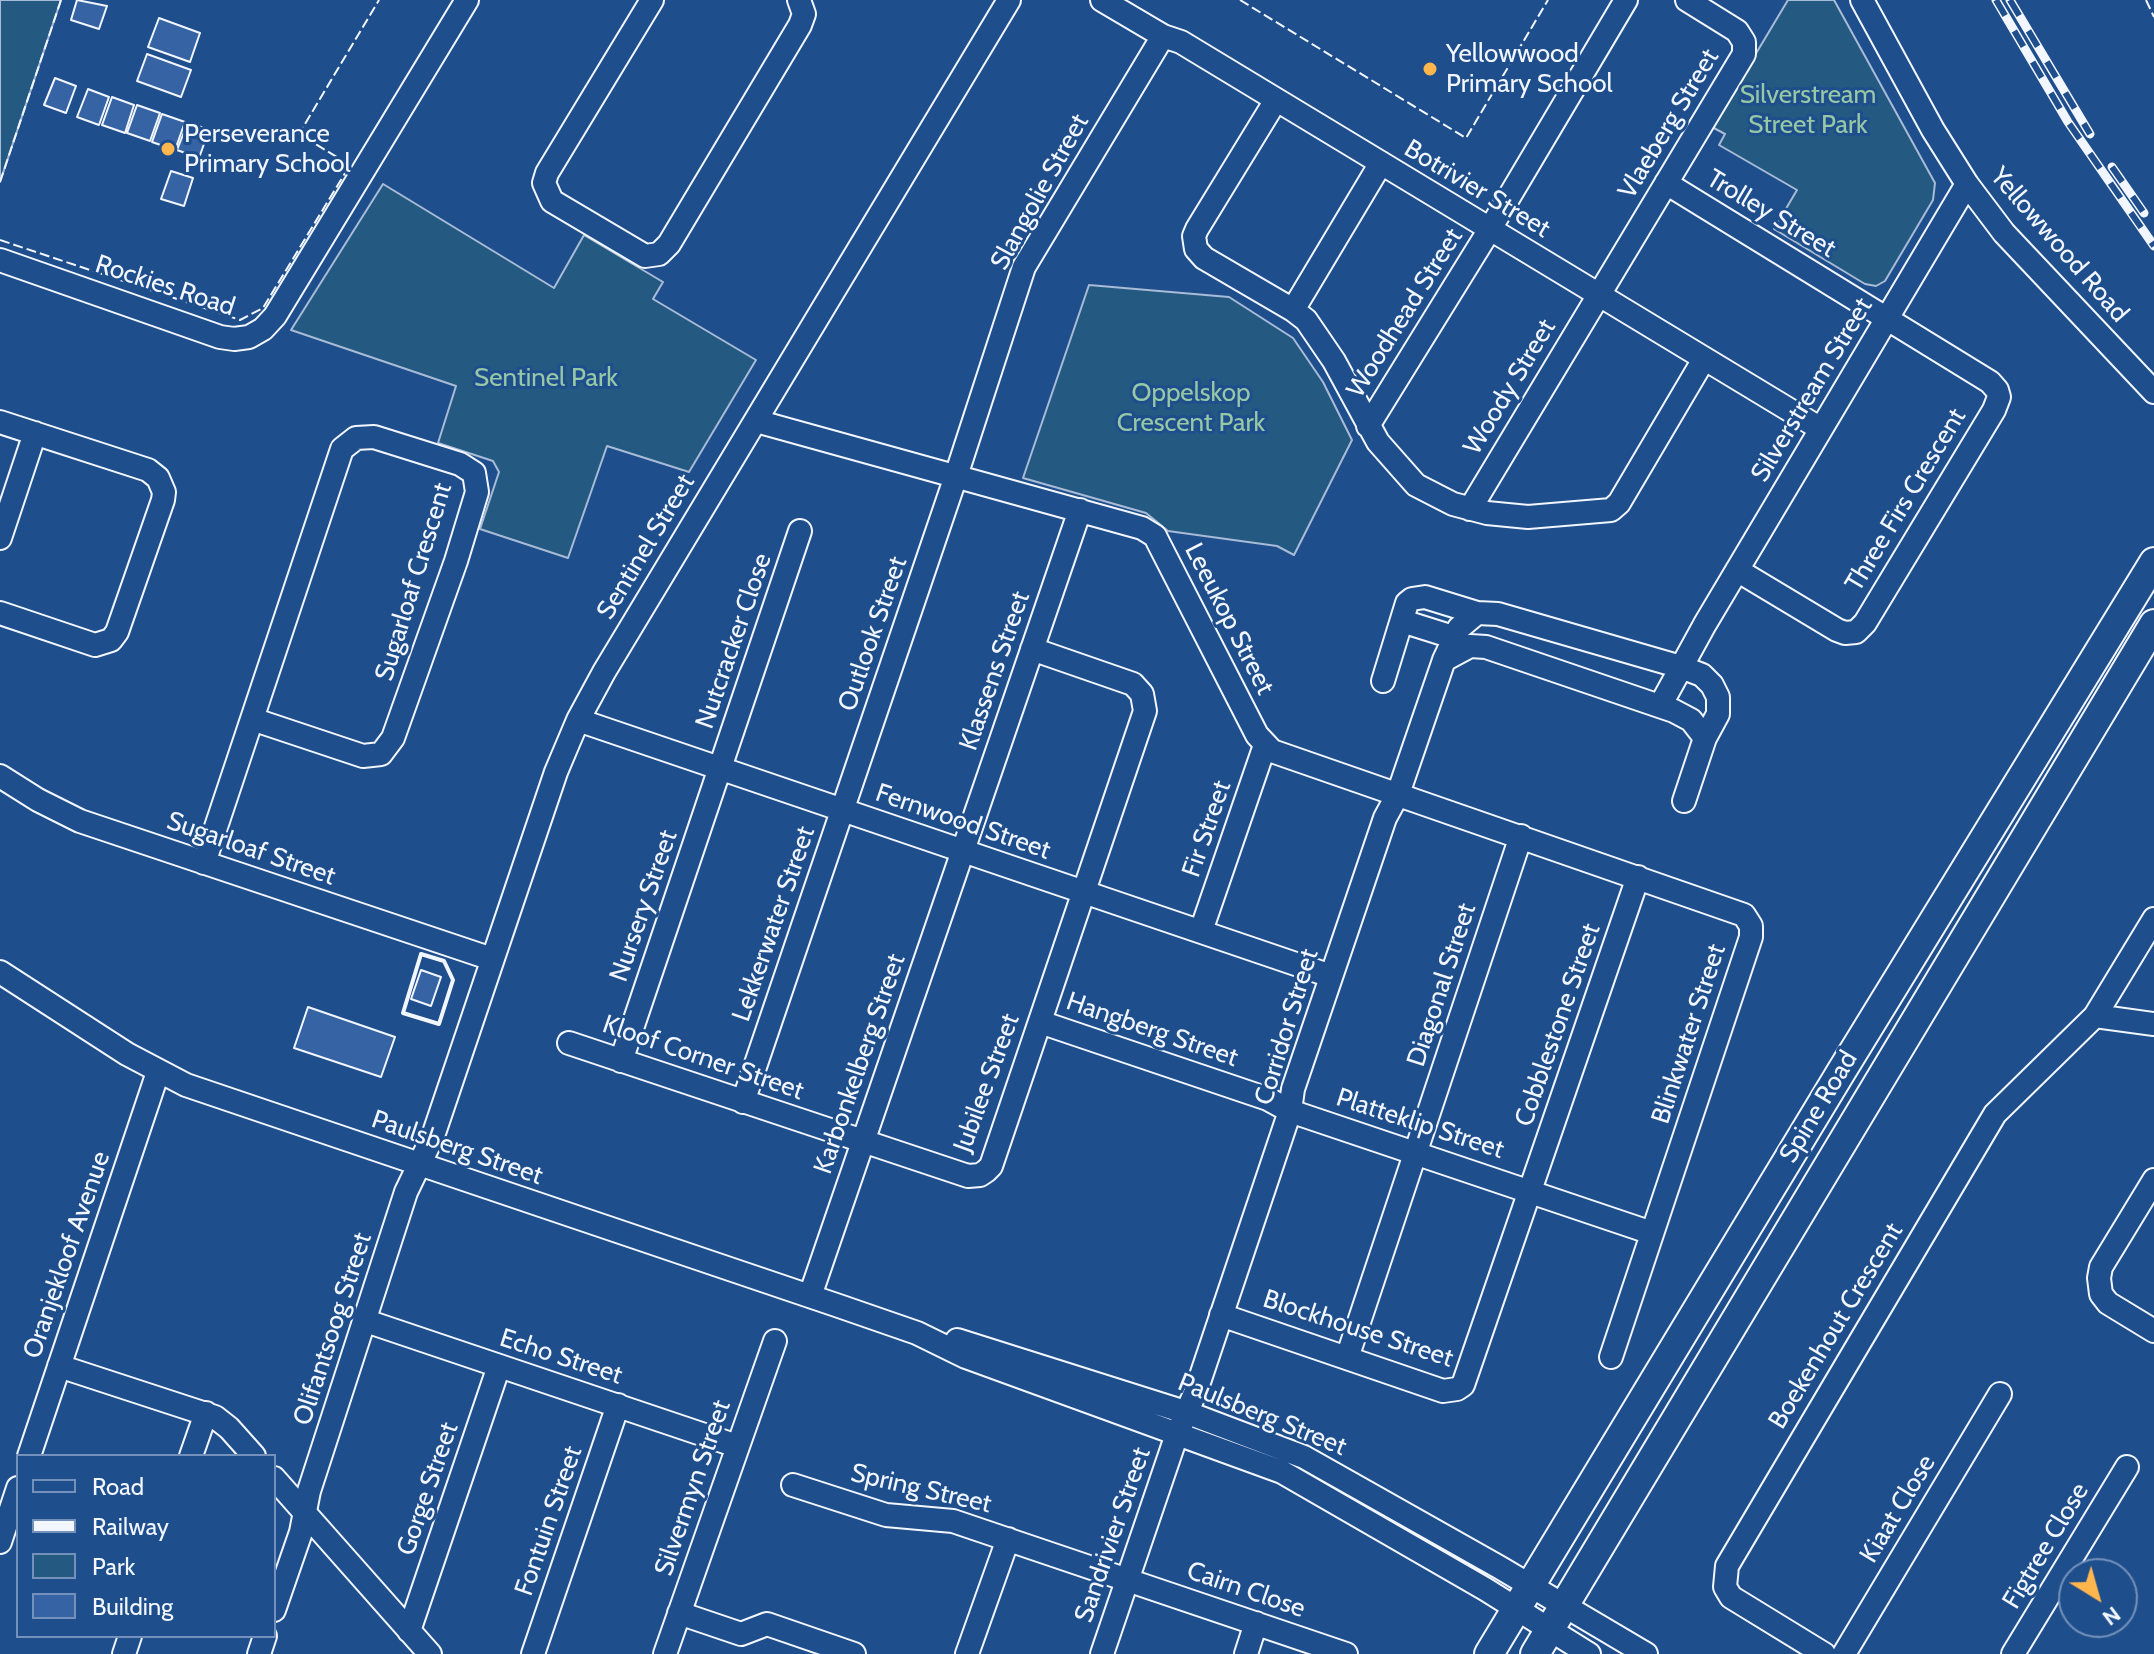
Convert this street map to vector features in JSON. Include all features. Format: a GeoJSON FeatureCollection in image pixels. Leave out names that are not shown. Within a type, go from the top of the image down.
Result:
{"type":"FeatureCollection","features":[{"type":"Feature","properties":{"kind":"main road","name":"Spine Road"},"geometry":{"type":"LineString","coordinates":[[1489,1654],[2154,562]]}},
{"type":"Feature","properties":{"kind":"main road","name":"Spine Road"},"geometry":{"type":"LineString","coordinates":[[1535,1654],[2154,624]]}},
{"type":"Feature","properties":{"kind":"street","name":"Rockies Road"},"geometry":{"type":"LineString","coordinates":[[0,260],[220,337],[249,337],[263,329],[275,316],[467,0]]}},
{"type":"Feature","properties":{"kind":"street"},"geometry":{"type":"LineString","coordinates":[[652,0],[547,173],[544,183],[552,201],[645,256],[659,254],[665,249],[686,216],[800,25],[804,14],[799,0]]}},
{"type":"Feature","properties":{"kind":"street","name":"Sentinel Street"},"geometry":{"type":"LineString","coordinates":[[419,1165],[433,1136],[556,772],[578,720],[1009,0]]}},
{"type":"Feature","properties":{"kind":"street","name":"Botrivier Street"},"geometry":{"type":"LineString","coordinates":[[1102,0],[1163,36],[1181,42],[1821,429]]}},
{"type":"Feature","properties":{"kind":"street","name":"Woodhead Street"},"geometry":{"type":"LineString","coordinates":[[1368,426],[1626,0]]}},
{"type":"Feature","properties":{"kind":"street","name":"Vlaeberg Street"},"geometry":{"type":"LineString","coordinates":[[1599,295],[1741,60],[1744,48],[1737,31],[1687,0]]}},
{"type":"Feature","properties":{"kind":"street","name":"Yellowwood Road"},"geometry":{"type":"LineString","coordinates":[[1862,0],[1933,130],[1967,184],[2004,233],[2154,392]]}},
{"type":"Feature","properties":{"kind":"street","name":"Slangolie Street"},"geometry":{"type":"LineString","coordinates":[[956,476],[1024,267],[1163,36]]}},
{"type":"Feature","properties":{"kind":"street"},"geometry":{"type":"LineString","coordinates":[[1276,100],[1197,229],[1194,244],[1204,258],[1306,320],[1334,361],[1368,426],[1411,482],[1470,509],[1528,517],[1611,510],[1619,503],[1704,359]]}},
{"type":"Feature","properties":{"kind":"street"},"geometry":{"type":"LineString","coordinates":[[1293,310],[1381,163]]}},
{"type":"Feature","properties":{"kind":"street","name":"Trolley Street"},"geometry":{"type":"LineString","coordinates":[[1666,183],[1887,318]]}},
{"type":"Feature","properties":{"kind":"street","name":"Silverstream Street"},"geometry":{"type":"LineString","coordinates":[[1660,706],[1705,624],[1967,184]]}},
{"type":"Feature","properties":{"kind":"street","name":"Woody Street"},"geometry":{"type":"LineString","coordinates":[[1470,509],[1599,295]]}},
{"type":"Feature","properties":{"kind":"street","name":"Three Firs Crescent"},"geometry":{"type":"LineString","coordinates":[[1737,570],[1837,630],[1856,632],[1865,623],[1994,410],[1999,397],[1990,382],[1887,318]]}},
{"type":"Feature","properties":{"kind":"street","name":"Leeukop Street"},"geometry":{"type":"LineString","coordinates":[[756,421],[1080,510],[1142,528],[1155,536],[1265,745]]}},
{"type":"Feature","properties":{"kind":"street"},"geometry":{"type":"LineString","coordinates":[[0,422],[148,470],[162,484],[163,500],[117,632],[111,640],[95,645],[0,613]]}},
{"type":"Feature","properties":{"kind":"street"},"geometry":{"type":"LineString","coordinates":[[0,538],[35,433]]}},
{"type":"Feature","properties":{"kind":"street","name":"Sugarloaf Crescent"},"geometry":{"type":"LineString","coordinates":[[204,863],[252,719],[342,449],[356,438],[374,437],[460,464],[474,473],[477,492],[456,561],[393,738],[381,754],[363,756],[252,719]]}},
{"type":"Feature","properties":{"kind":"street","name":"Outlook Street"},"geometry":{"type":"LineString","coordinates":[[842,810],[956,476]]}},
{"type":"Feature","properties":{"kind":"street","name":"Klassens Street"},"geometry":{"type":"LineString","coordinates":[[962,851],[1080,510]]}},
{"type":"Feature","properties":{"kind":"street","name":"Nutcracker Close"},"geometry":{"type":"LineString","coordinates":[[720,769],[800,531]]}},
{"type":"Feature","properties":{"kind":"street"},"geometry":{"type":"LineString","coordinates":[[1383,681],[1407,603],[1417,596],[1477,613],[1498,614],[1702,675],[1718,697],[1718,714],[1705,738],[1684,801]]}},
{"type":"Feature","properties":{"kind":"street","name":"Corridor Street"},"geometry":{"type":"LineString","coordinates":[[1188,1413],[1385,818],[1398,794],[1444,660],[1459,628],[1477,613]]}},
{"type":"Feature","properties":{"kind":"street"},"geometry":{"type":"LineString","coordinates":[[1402,621],[1456,638]]}},
{"type":"Feature","properties":{"kind":"street"},"geometry":{"type":"LineString","coordinates":[[1444,660],[1470,646],[1486,647],[1660,706],[1691,720],[1705,738]]}},
{"type":"Feature","properties":{"kind":"street","name":"Jubilee Street"},"geometry":{"type":"LineString","coordinates":[[864,1142],[968,1176],[980,1175],[991,1166],[1145,711],[1145,699],[1133,684],[1032,649]]}},
{"type":"Feature","properties":{"kind":"street","name":"Fernwood Street"},"geometry":{"type":"LineString","coordinates":[[578,720],[1331,976]]}},
{"type":"Feature","properties":{"kind":"street"},"geometry":{"type":"LineString","coordinates":[[1265,745],[1280,754],[1638,877]]}},
{"type":"Feature","properties":{"kind":"street","name":"Fir Street"},"geometry":{"type":"LineString","coordinates":[[1201,931],[1265,745]]}},
{"type":"Feature","properties":{"kind":"street","name":"Nursery Street"},"geometry":{"type":"LineString","coordinates":[[621,1061],[720,769]]}},
{"type":"Feature","properties":{"kind":"street","name":"Sugarloaf Street"},"geometry":{"type":"LineString","coordinates":[[0,776],[80,821],[492,959]]}},
{"type":"Feature","properties":{"kind":"street","name":"Lekkerwater Street"},"geometry":{"type":"LineString","coordinates":[[743,1102],[842,810]]}},
{"type":"Feature","properties":{"kind":"street","name":"Diagonal Street"},"geometry":{"type":"LineString","coordinates":[[1347,1358],[1521,836]]}},
{"type":"Feature","properties":{"kind":"street","name":"Karbonkelberg Street"},"geometry":{"type":"LineString","coordinates":[[810,1296],[962,851]]}},
{"type":"Feature","properties":{"kind":"street","name":"Cobblestone Street"},"geometry":{"type":"LineString","coordinates":[[1531,1191],[1638,877]]}},
{"type":"Feature","properties":{"kind":"street","name":"Blinkwater Street"},"geometry":{"type":"LineString","coordinates":[[1611,1357],[1752,932],[1748,920],[1739,912],[1638,877]]}},
{"type":"Feature","properties":{"kind":"street"},"geometry":{"type":"LineString","coordinates":[[2154,919],[2095,1016],[2154,1024]]}},
{"type":"Feature","properties":{"kind":"street","name":"Paulsberg Street"},"geometry":{"type":"LineString","coordinates":[[0,972],[158,1072],[186,1085],[917,1333],[966,1357],[1261,1464],[1523,1596]]}},
{"type":"Feature","properties":{"kind":"street","name":"Boekenhout Crescent"},"geometry":{"type":"LineString","coordinates":[[1824,1654],[1731,1597],[1725,1587],[1727,1566],[1995,1114],[2095,1016]]}},
{"type":"Feature","properties":{"kind":"street","name":"Hangberg Street"},"geometry":{"type":"LineString","coordinates":[[1040,1022],[1268,1099],[1290,1111]]}},
{"type":"Feature","properties":{"kind":"street","name":"Kloof Corner Street"},"geometry":{"type":"LineString","coordinates":[[569,1043],[864,1142]]}},
{"type":"Feature","properties":{"kind":"street","name":"Oranjekloof Avenue"},"geometry":{"type":"LineString","coordinates":[[30,1454],[158,1072]]}},
{"type":"Feature","properties":{"kind":"street","name":"Platteklip Street"},"geometry":{"type":"LineString","coordinates":[[1290,1111],[1531,1191]]}},
{"type":"Feature","properties":{"kind":"street","name":"Olifantsoog Street"},"geometry":{"type":"LineString","coordinates":[[276,1604],[406,1192],[419,1165]]}},
{"type":"Feature","properties":{"kind":"street"},"geometry":{"type":"LineString","coordinates":[[2154,1180],[2101,1267],[2099,1278],[2101,1294],[2108,1303],[2154,1331]]}},
{"type":"Feature","properties":{"kind":"street"},"geometry":{"type":"LineString","coordinates":[[1531,1191],[1652,1233]]}},
{"type":"Feature","properties":{"kind":"street","name":"Blockhouse Street"},"geometry":{"type":"LineString","coordinates":[[1221,1315],[1443,1391],[1457,1389],[1463,1385],[1531,1191]]}},
{"type":"Feature","properties":{"kind":"street","name":"Echo Street"},"geometry":{"type":"LineString","coordinates":[[366,1321],[737,1446]]}},
{"type":"Feature","properties":{"kind":"street","name":"Paulsberg Street"},"geometry":{"type":"LineString","coordinates":[[917,1333],[970,1342],[1188,1413],[1327,1469],[1557,1617]]}},
{"type":"Feature","properties":{"kind":"street","name":"Silvermyn Street"},"geometry":{"type":"LineString","coordinates":[[665,1654],[775,1341]]}},
{"type":"Feature","properties":{"kind":"street"},"geometry":{"type":"LineString","coordinates":[[59,1366],[206,1413],[223,1422],[252,1454]]}},
{"type":"Feature","properties":{"kind":"street","name":"Gorge Street"},"geometry":{"type":"LineString","coordinates":[[409,1631],[499,1366]]}},
{"type":"Feature","properties":{"kind":"street","name":"Kiaat Close"},"geometry":{"type":"LineString","coordinates":[[1844,1654],[2000,1394]]}},
{"type":"Feature","properties":{"kind":"street","name":"Fontuin Street"},"geometry":{"type":"LineString","coordinates":[[533,1654],[618,1405]]}},
{"type":"Feature","properties":{"kind":"street"},"geometry":{"type":"LineString","coordinates":[[192,1454],[206,1413]]}},
{"type":"Feature","properties":{"kind":"street","name":"Sandrivier Street"},"geometry":{"type":"LineString","coordinates":[[1102,1654],[1177,1434],[1188,1413]]}},
{"type":"Feature","properties":{"kind":"street","name":"Figtree Close"},"geometry":{"type":"LineString","coordinates":[[2013,1654],[2127,1467]]}},
{"type":"Feature","properties":{"kind":"street"},"geometry":{"type":"LineString","coordinates":[[276,1480],[430,1654]]}},
{"type":"Feature","properties":{"kind":"street","name":"Spring Street"},"geometry":{"type":"LineString","coordinates":[[793,1485],[886,1515],[953,1521],[1127,1579]]}},
{"type":"Feature","properties":{"kind":"street"},"geometry":{"type":"LineString","coordinates":[[0,1542],[16,1494]]}},
{"type":"Feature","properties":{"kind":"street"},"geometry":{"type":"LineString","coordinates":[[967,1654],[1008,1539]]}},
{"type":"Feature","properties":{"kind":"street","name":"Cairn Close"},"geometry":{"type":"LineString","coordinates":[[1127,1579],[1346,1654]]}},
{"type":"Feature","properties":{"kind":"street"},"geometry":{"type":"LineString","coordinates":[[679,1613],[741,1634],[767,1624],[854,1654]]}},
{"type":"Feature","properties":{"kind":"street"},"geometry":{"type":"LineString","coordinates":[[1557,1617],[1589,1654]]}},
{"type":"Feature","properties":{"kind":"street"},"geometry":{"type":"LineString","coordinates":[[1557,1617],[1646,1654]]}},
{"type":"Feature","properties":{"kind":"street"},"geometry":{"type":"LineString","coordinates":[[1246,1654],[1256,1623]]}},
{"type":"Feature","properties":{"kind":"green space"},"geometry":{"type":"Polygon","coordinates":[[[0,0],[61,0],[0,182],[0,0]]]}},
{"type":"Feature","properties":{"kind":"green space","name":"Silverstream Street Park"},"geometry":{"type":"Polygon","coordinates":[[[1788,0],[1834,0],[1935,183],[1933,200],[1885,281],[1876,286],[1865,284],[1774,229],[1797,190],[1719,145],[1725,134],[1712,127],[1788,0]]]}},
{"type":"Feature","properties":{"kind":"green space","name":"Sentinel Park"},"geometry":{"type":"Polygon","coordinates":[[[383,184],[554,288],[584,235],[663,282],[653,299],[756,360],[689,472],[607,446],[568,558],[480,529],[499,472],[493,461],[438,443],[456,386],[291,330],[383,184]]]}},
{"type":"Feature","properties":{"kind":"green space","name":"Oppelskop Crescent Park"},"geometry":{"type":"Polygon","coordinates":[[[1089,285],[1229,297],[1293,338],[1323,382],[1352,440],[1294,555],[1277,546],[1168,531],[1146,513],[1023,478],[1089,285]]]}},
{"type":"Feature","properties":{"kind":"building"},"geometry":{"type":"Polygon","coordinates":[[[77,0],[107,6],[99,29],[71,20],[77,0]]]}},
{"type":"Feature","properties":{"kind":"building"},"geometry":{"type":"Polygon","coordinates":[[[159,18],[200,33],[190,62],[148,47],[159,18]]]}},
{"type":"Feature","properties":{"kind":"building"},"geometry":{"type":"Polygon","coordinates":[[[147,54],[191,70],[181,97],[137,81],[147,54]]]}},
{"type":"Feature","properties":{"kind":"building"},"geometry":{"type":"Polygon","coordinates":[[[55,78],[76,86],[66,113],[44,105],[55,78]]]}},
{"type":"Feature","properties":{"kind":"building"},"geometry":{"type":"Polygon","coordinates":[[[88,89],[109,97],[99,125],[77,117],[88,89]]]}},
{"type":"Feature","properties":{"kind":"building"},"geometry":{"type":"Polygon","coordinates":[[[112,97],[134,105],[125,133],[102,125],[112,97]]]}},
{"type":"Feature","properties":{"kind":"building"},"geometry":{"type":"Polygon","coordinates":[[[137,105],[160,113],[150,141],[127,133],[137,105]]]}},
{"type":"Feature","properties":{"kind":"building"},"geometry":{"type":"Polygon","coordinates":[[[162,114],[185,122],[175,150],[152,142],[162,114]]]}},
{"type":"Feature","properties":{"kind":"building"},"geometry":{"type":"Polygon","coordinates":[[[188,122],[209,130],[199,158],[177,150],[188,122]]]}},
{"type":"Feature","properties":{"kind":"building"},"geometry":{"type":"Polygon","coordinates":[[[171,171],[193,178],[184,206],[161,199],[171,171]]]}},
{"type":"Feature","properties":{"kind":"building"},"geometry":{"type":"Polygon","coordinates":[[[421,970],[441,977],[431,1006],[411,999],[421,970]]]}},
{"type":"Feature","properties":{"kind":"building"},"geometry":{"type":"Polygon","coordinates":[[[308,1007],[395,1037],[381,1077],[294,1048],[308,1007]]]}},
{"type":"Feature","properties":{"kind":"railway"},"geometry":{"type":"LineString","coordinates":[[1996,0],[2068,122],[2154,246]]}},
{"type":"Feature","properties":{"kind":"railway"},"geometry":{"type":"LineString","coordinates":[[2010,0],[2090,134]]}},
{"type":"Feature","properties":{"kind":"railway"},"geometry":{"type":"LineString","coordinates":[[2112,167],[2144,213]]}},
{"type":"Feature","properties":{"kind":"fence"},"geometry":{"type":"LineString","coordinates":[[0,182],[61,0]]}},
{"type":"Feature","properties":{"kind":"fence"},"geometry":{"type":"LineString","coordinates":[[0,240],[240,320],[263,308],[350,165],[299,134],[379,0]]}},
{"type":"Feature","properties":{"kind":"fence"},"geometry":{"type":"LineString","coordinates":[[1240,0],[1466,138],[1548,0]]}},
{"type":"Feature","properties":{"kind":"fence"},"geometry":{"type":"LineString","coordinates":[[2146,0],[2154,17]]}},
{"type":"Feature","properties":{"kind":"wall"},"geometry":{"type":"LineString","coordinates":[[421,954],[444,961],[453,980],[439,1024],[403,1013],[421,954]]}},
{"type":"Feature","properties":{"kind":"place","name":"Yellowwood Primary School"},"geometry":{"type":"Point","coordinates":[1430,69]}},
{"type":"Feature","properties":{"kind":"place","name":"Perseverance Primary School"},"geometry":{"type":"Point","coordinates":[168,149]}}]}
